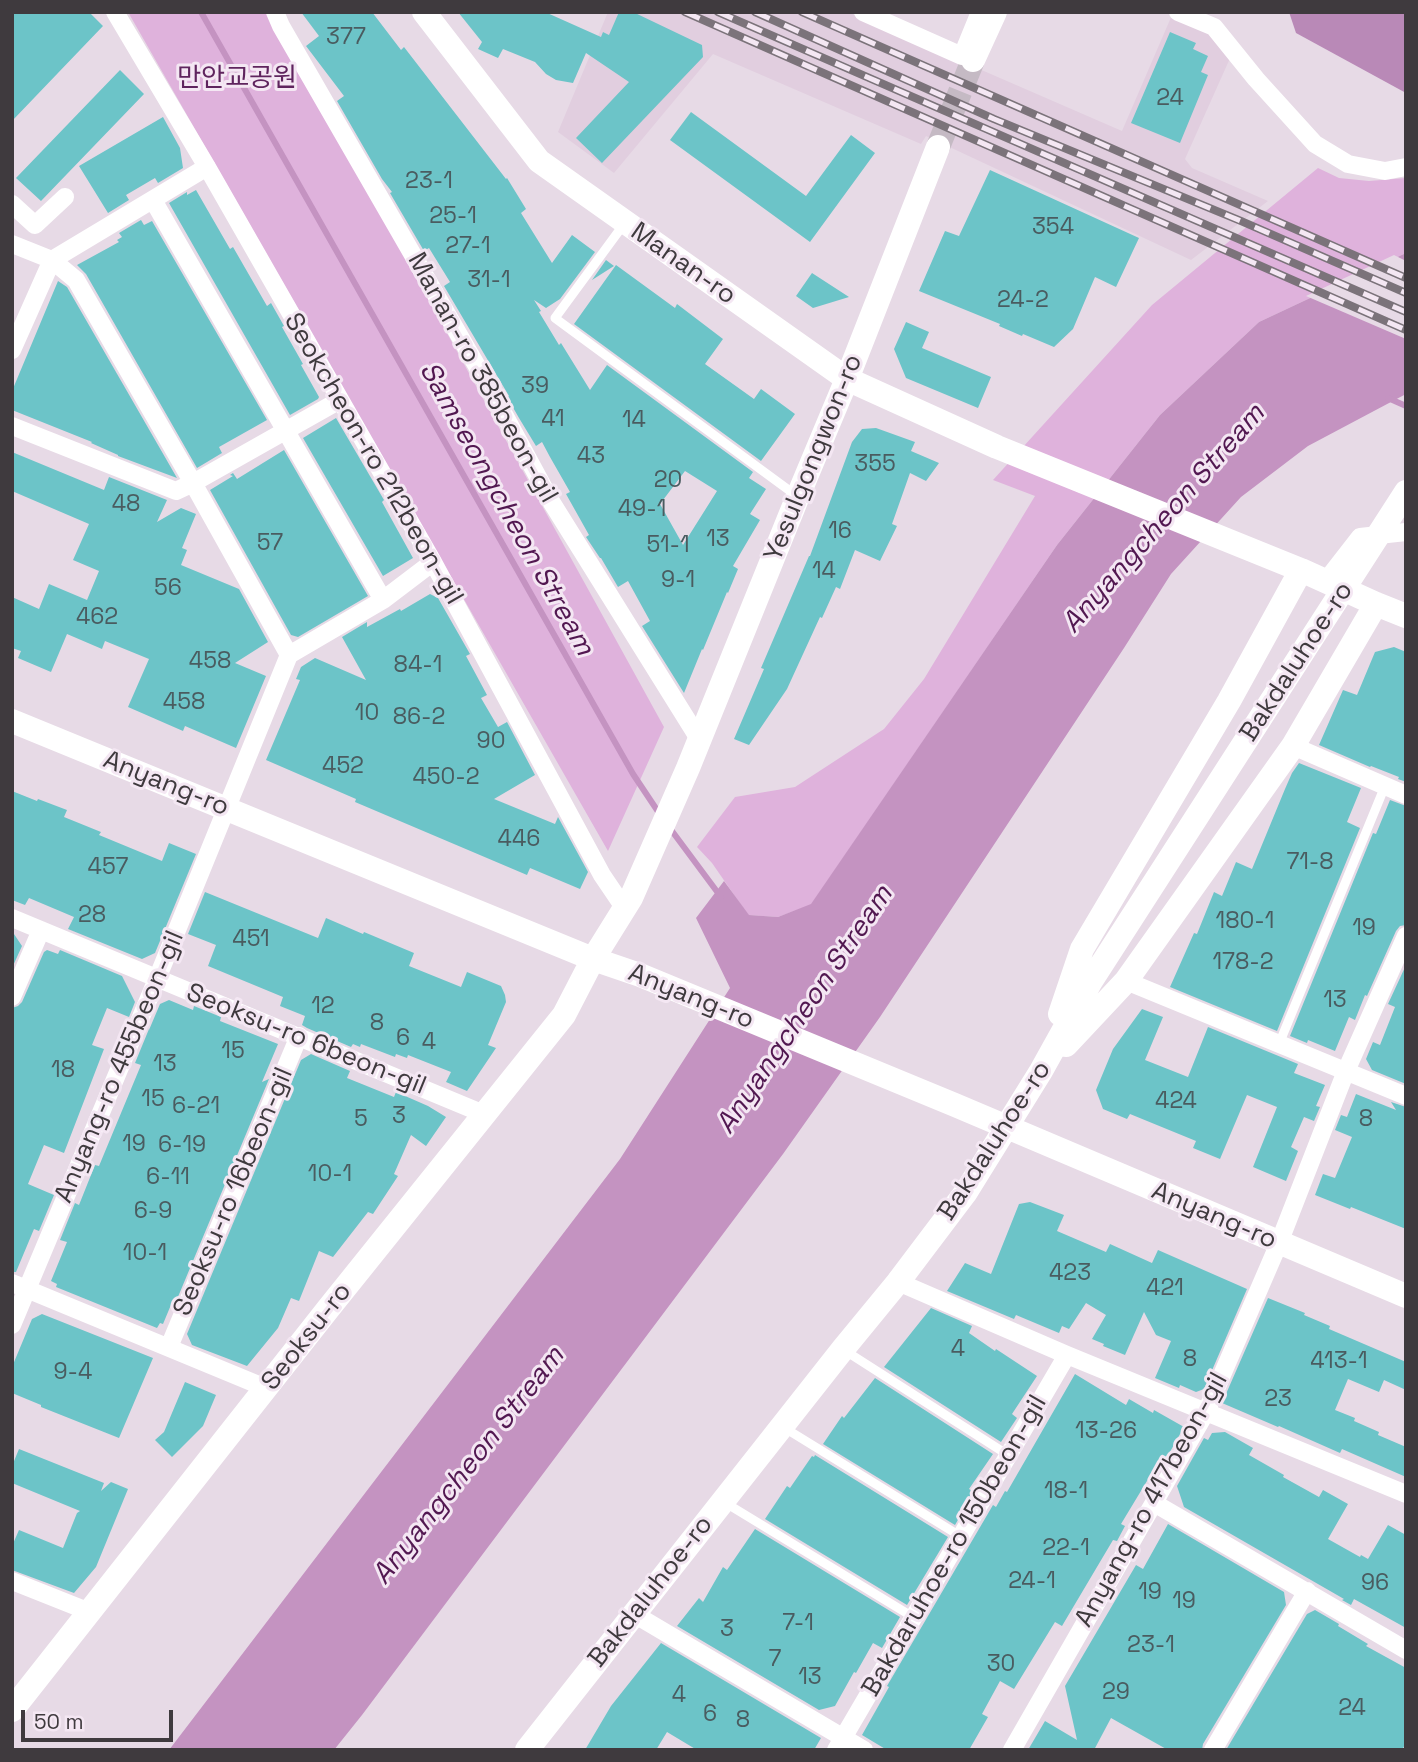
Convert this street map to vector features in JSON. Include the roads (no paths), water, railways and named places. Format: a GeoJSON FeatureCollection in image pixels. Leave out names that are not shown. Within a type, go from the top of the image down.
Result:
{"type":"FeatureCollection","features":[{"type":"Feature","properties":{"kind":"street","name":"Seokcheon-ro 212beon-gil"},"geometry":{"type":"LineString","coordinates":[[115,12],[433,562],[602,875],[628,903]]}},
{"type":"Feature","properties":{"kind":"street","name":"Manan-ro 385beon-gil"},"geometry":{"type":"LineString","coordinates":[[275,12],[494,394],[552,503],[699,739]]}},
{"type":"Feature","properties":{"kind":"street","name":"Manan-ro"},"geometry":{"type":"LineString","coordinates":[[424,12],[539,161],[847,379],[997,447],[1295,567]]}},
{"type":"Feature","properties":{"kind":"street"},"geometry":{"type":"LineString","coordinates":[[863,12],[962,56],[979,12]]}},
{"type":"Feature","properties":{"kind":"street"},"geometry":{"type":"LineString","coordinates":[[973,60],[995,12]]}},
{"type":"Feature","properties":{"kind":"street"},"geometry":{"type":"LineString","coordinates":[[1178,12],[1212,20],[1255,79],[1315,144],[1348,164],[1385,171],[1406,167]]}},
{"type":"Feature","properties":{"kind":"street","name":"Yesulgongwon-ro"},"geometry":{"type":"LineString","coordinates":[[628,903],[688,768],[847,379],[938,147]]}},
{"type":"Feature","properties":{"kind":"street"},"geometry":{"type":"LineString","coordinates":[[12,350],[52,260],[207,167]]}},
{"type":"Feature","properties":{"kind":"street"},"geometry":{"type":"LineString","coordinates":[[12,204],[35,225],[65,197]]}},
{"type":"Feature","properties":{"kind":"street"},"geometry":{"type":"LineString","coordinates":[[153,200],[383,600]]}},
{"type":"Feature","properties":{"kind":"street"},"geometry":{"type":"LineString","coordinates":[[12,244],[52,260],[76,280],[289,655],[383,600],[433,562]]}},
{"type":"Feature","properties":{"kind":"street"},"geometry":{"type":"LineString","coordinates":[[12,426],[176,491],[340,400]]}},
{"type":"Feature","properties":{"kind":"street","name":"Bakdaluhoe-ro"},"geometry":{"type":"LineString","coordinates":[[527,1750],[898,1282],[966,1192],[1041,1071],[1091,981],[1406,492]]}},
{"type":"Feature","properties":{"kind":"street"},"geometry":{"type":"LineString","coordinates":[[1325,582],[1360,537],[1406,532]]}},
{"type":"Feature","properties":{"kind":"street"},"geometry":{"type":"LineString","coordinates":[[1041,1071],[1082,949],[1229,701],[1295,567],[1406,616]]}},
{"type":"Feature","properties":{"kind":"street"},"geometry":{"type":"LineString","coordinates":[[1041,1071],[1126,981],[1293,746],[1376,604]]}},
{"type":"Feature","properties":{"kind":"street","name":"Anyang-ro 455beon-gil"},"geometry":{"type":"LineString","coordinates":[[12,1325],[20,1286],[157,979],[289,655]]}},
{"type":"Feature","properties":{"kind":"street","name":"Anyang-ro"},"geometry":{"type":"LineString","coordinates":[[12,721],[593,960],[640,975],[1406,1296]]}},
{"type":"Feature","properties":{"kind":"street"},"geometry":{"type":"LineString","coordinates":[[1293,746],[1406,795]]}},
{"type":"Feature","properties":{"kind":"street"},"geometry":{"type":"LineString","coordinates":[[593,960],[628,903]]}},
{"type":"Feature","properties":{"kind":"street","name":"Seoksu-ro 6beon-gil"},"geometry":{"type":"LineString","coordinates":[[12,918],[485,1114]]}},
{"type":"Feature","properties":{"kind":"street"},"geometry":{"type":"LineString","coordinates":[[12,997],[41,930]]}},
{"type":"Feature","properties":{"kind":"street","name":"Anyang-ro 417beon-gil"},"geometry":{"type":"LineString","coordinates":[[1012,1750],[1206,1412],[1279,1243],[1346,1071],[1406,936]]}},
{"type":"Feature","properties":{"kind":"street","name":"Seoksu-ro"},"geometry":{"type":"LineString","coordinates":[[12,1710],[564,1016],[593,960]]}},
{"type":"Feature","properties":{"kind":"street"},"geometry":{"type":"LineString","coordinates":[[1126,981],[1406,1096]]}},
{"type":"Feature","properties":{"kind":"street","name":"Seoksu-ro 16beon-gil"},"geometry":{"type":"LineString","coordinates":[[169,1347],[299,1036]]}},
{"type":"Feature","properties":{"kind":"street"},"geometry":{"type":"LineString","coordinates":[[898,1282],[1067,1355],[1406,1494]]}},
{"type":"Feature","properties":{"kind":"street","name":"Seoksu-ro 16beon-gil"},"geometry":{"type":"LineString","coordinates":[[20,1286],[266,1388]]}},
{"type":"Feature","properties":{"kind":"street","name":"Bakdaruhoe-ro 150beon-gil"},"geometry":{"type":"LineString","coordinates":[[840,1744],[1067,1355]]}},
{"type":"Feature","properties":{"kind":"street"},"geometry":{"type":"LineString","coordinates":[[1154,1503],[1406,1650]]}},
{"type":"Feature","properties":{"kind":"street"},"geometry":{"type":"LineString","coordinates":[[12,1581],[90,1612]]}},
{"type":"Feature","properties":{"kind":"street"},"geometry":{"type":"LineString","coordinates":[[1213,1750],[1307,1591]]}},
{"type":"Feature","properties":{"kind":"street"},"geometry":{"type":"LineString","coordinates":[[634,1614],[840,1744],[864,1750]]}},
{"type":"Feature","properties":{"kind":"lane"},"geometry":{"type":"LineString","coordinates":[[625,223],[555,318],[798,496]]}},
{"type":"Feature","properties":{"kind":"lane"},"geometry":{"type":"LineString","coordinates":[[1279,1044],[1385,786]]}},
{"type":"Feature","properties":{"kind":"lane"},"geometry":{"type":"LineString","coordinates":[[843,1349],[1008,1455]]}},
{"type":"Feature","properties":{"kind":"lane"},"geometry":{"type":"LineString","coordinates":[[782,1427],[960,1536]]}},
{"type":"Feature","properties":{"kind":"lane"},"geometry":{"type":"LineString","coordinates":[[722,1501],[913,1618]]}},
{"type":"Feature","properties":{"kind":"water","name":"Anyangcheon Stream"},"geometry":{"type":"Polygon","coordinates":[[[1406,253],[1406,394],[1308,446],[1241,497],[1171,574],[880,1017],[783,1154],[334,1750],[169,1750],[620,1159],[730,988],[696,918],[724,881],[749,915],[778,917],[811,904],[1057,545],[1160,415],[1259,322],[1406,253]]]}},
{"type":"Feature","properties":{"kind":"waterway","name":"Samseongcheon Stream"},"geometry":{"type":"LineString","coordinates":[[201,12],[633,774],[661,816]]}},
{"type":"Feature","properties":{"kind":"waterway"},"geometry":{"type":"LineString","coordinates":[[1388,398],[1406,406]]}},
{"type":"Feature","properties":{"kind":"waterway","name":"Samseongcheon Stream"},"geometry":{"type":"LineString","coordinates":[[669,827],[721,897]]}},
{"type":"Feature","properties":{"kind":"tunnel"},"geometry":{"type":"LineString","coordinates":[[938,147],[973,60]]}},
{"type":"Feature","properties":{"kind":"railway"},"geometry":{"type":"LineString","coordinates":[[685,12],[1406,330]]}},
{"type":"Feature","properties":{"kind":"railway"},"geometry":{"type":"LineString","coordinates":[[718,12],[1406,312]]}},
{"type":"Feature","properties":{"kind":"railway"},"geometry":{"type":"LineString","coordinates":[[755,12],[994,119],[1241,221],[1406,293]]}},
{"type":"Feature","properties":{"kind":"railway"},"geometry":{"type":"LineString","coordinates":[[802,12],[1406,278]]}},
{"type":"Feature","properties":{"kind":"park label","name":"만안교공원"},"geometry":{"type":"Point","coordinates":[237,79]}}]}
